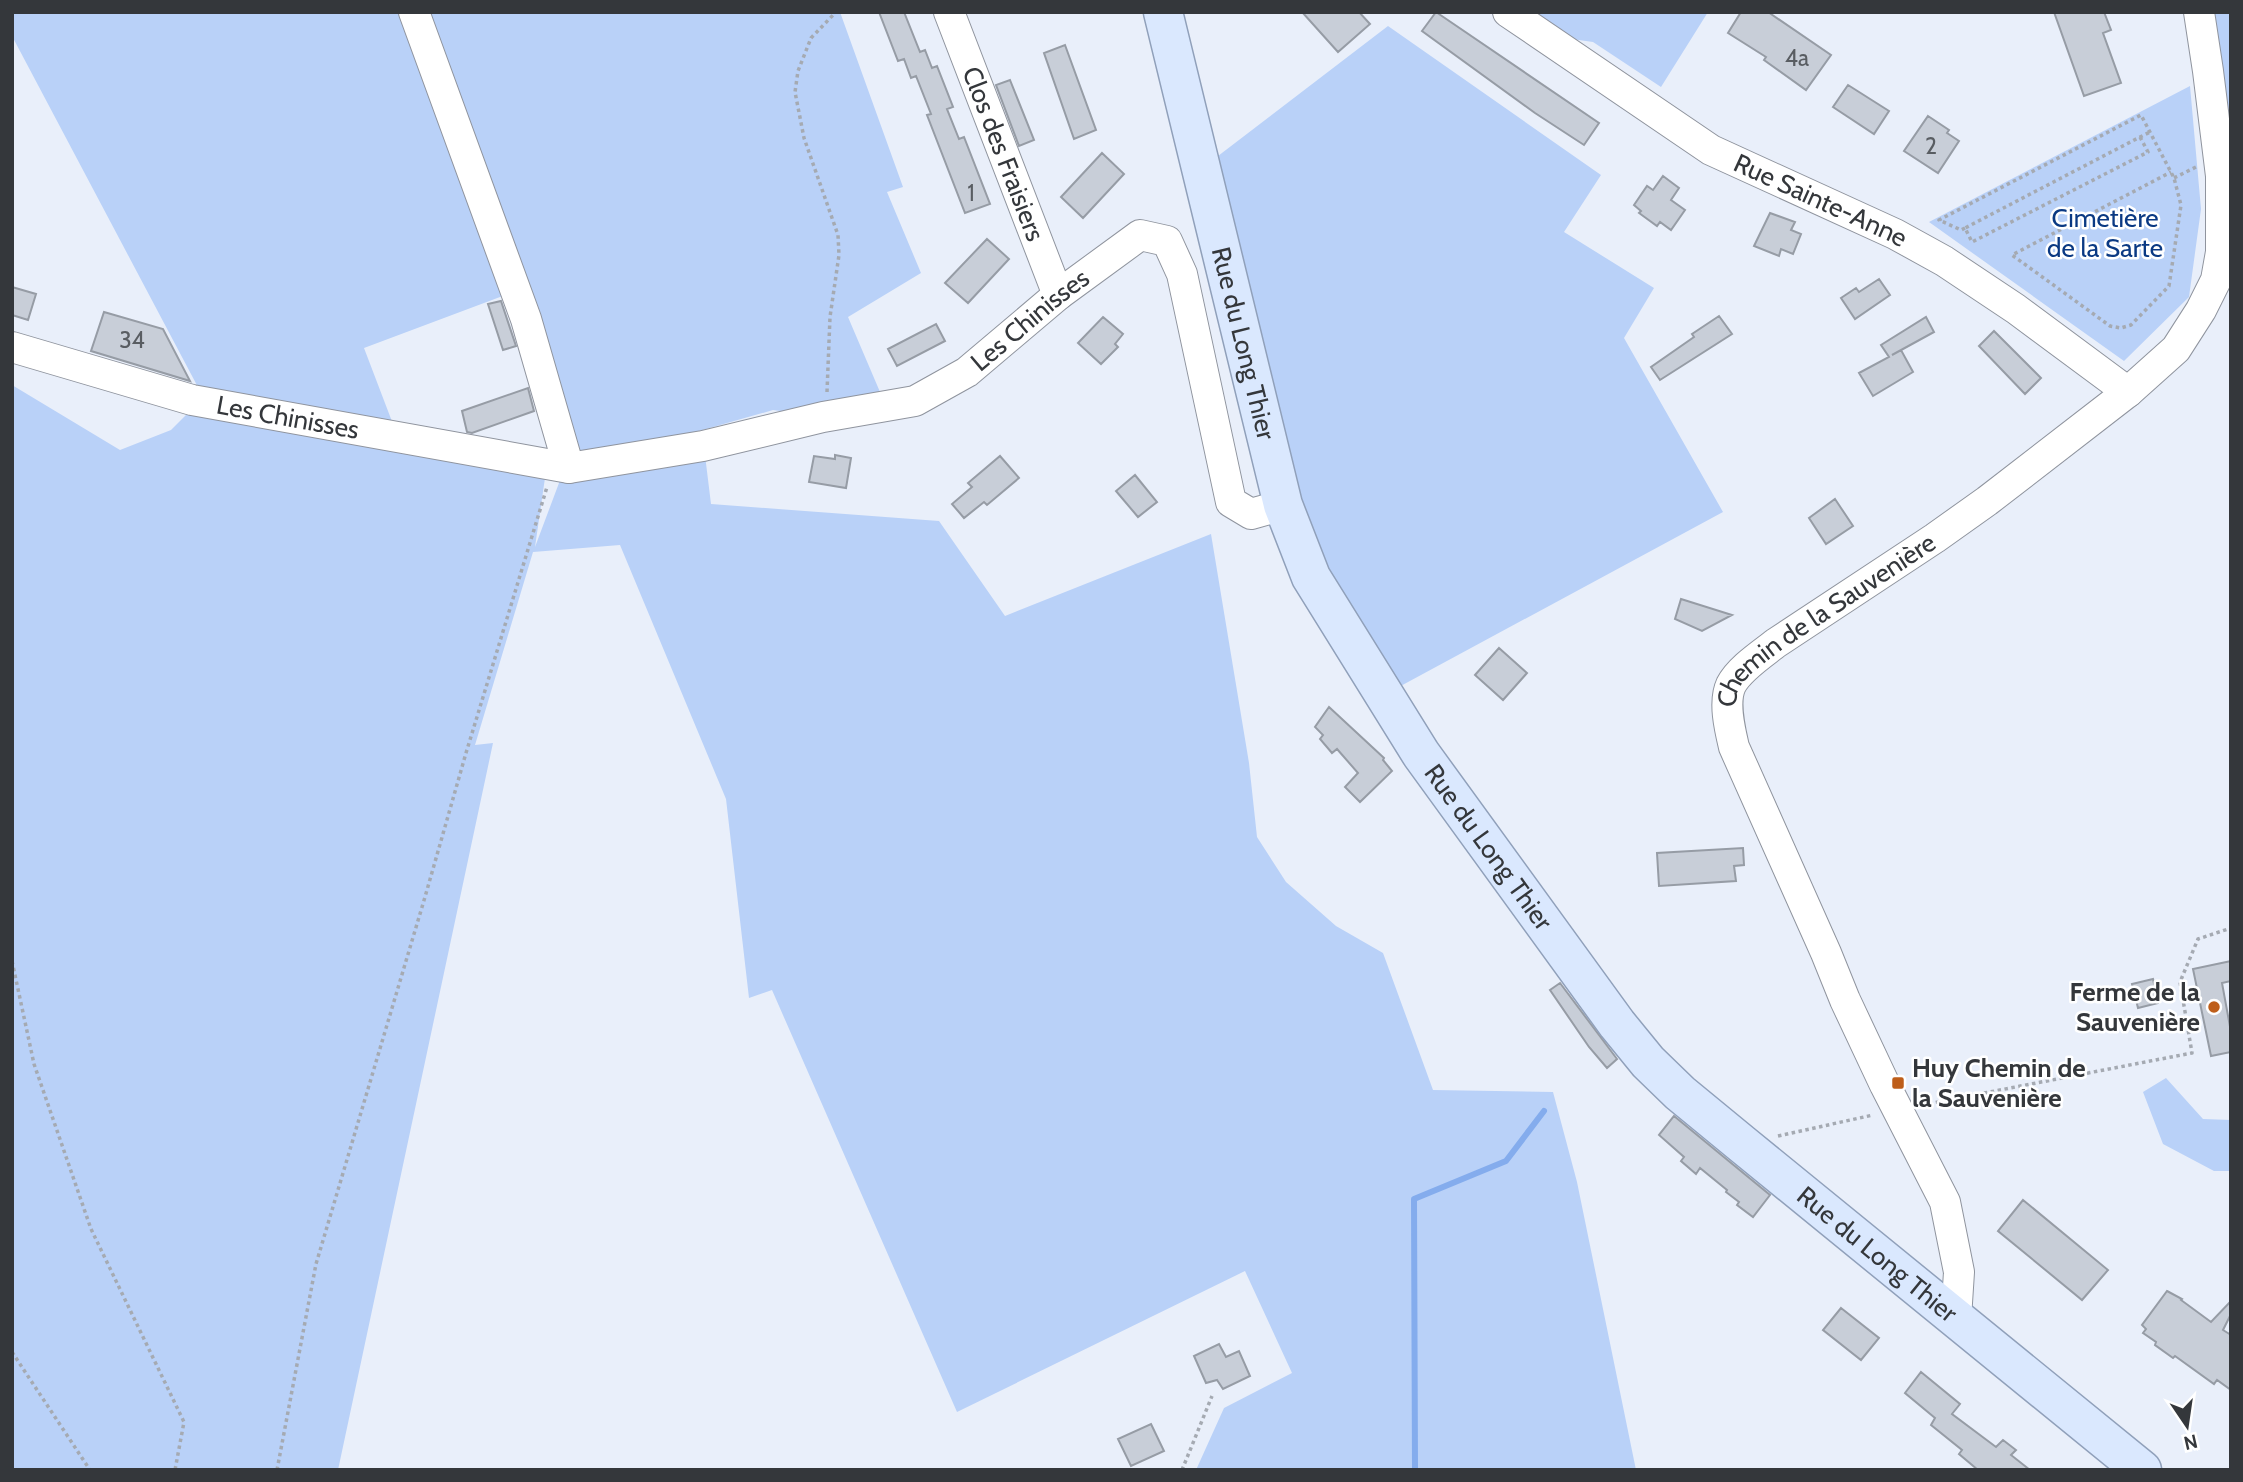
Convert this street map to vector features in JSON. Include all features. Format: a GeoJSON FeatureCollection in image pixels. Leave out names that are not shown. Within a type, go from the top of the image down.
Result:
{"type":"FeatureCollection","features":[{"type":"Feature","properties":{"kind":"main road","name":"Rue du Long Thier"},"geometry":{"type":"LineString","coordinates":[[1163,12],[1283,505],[1311,578],[1421,754],[1617,1024],[1648,1062],[1680,1093],[2142,1470]]}},
{"type":"Feature","properties":{"kind":"street"},"geometry":{"type":"LineString","coordinates":[[414,12],[526,319],[562,467]]}},
{"type":"Feature","properties":{"kind":"street","name":"Clos des Fraisiers"},"geometry":{"type":"LineString","coordinates":[[949,12],[1058,295]]}},
{"type":"Feature","properties":{"kind":"street","name":"Rue Sainte-Anne"},"geometry":{"type":"LineString","coordinates":[[1508,12],[1711,150],[1895,234],[1944,261],[2016,309],[2128,393]]}},
{"type":"Feature","properties":{"kind":"street","name":"Chemin de la Sauvenière"},"geometry":{"type":"LineString","coordinates":[[1956,1318],[1959,1272],[1945,1202],[1845,1000],[1734,747],[1727,718],[1730,686],[1751,662],[1776,643],[1945,531],[2128,393],[2176,349],[2216,280],[2221,252],[2221,176],[2199,12]]}},
{"type":"Feature","properties":{"kind":"street","name":"Les Chinisses"},"geometry":{"type":"LineString","coordinates":[[12,347],[192,400],[562,467],[703,446],[823,417],[915,401],[967,372],[1058,295],[1140,235],[1167,241],[1182,274],[1231,502],[1251,514],[1283,505]]}},
{"type":"Feature","properties":{"kind":"path"},"geometry":{"type":"LineString","coordinates":[[823,417],[831,307],[839,254],[838,235],[804,138],[795,92],[798,71],[811,37],[836,12]]}},
{"type":"Feature","properties":{"kind":"path"},"geometry":{"type":"LineString","coordinates":[[2150,132],[1961,230],[1939,220],[2141,115],[2150,132],[2171,173],[2174,178],[2181,205],[2169,286],[2131,325],[2121,328],[2110,326],[2011,255],[2171,173]]}},
{"type":"Feature","properties":{"kind":"path"},"geometry":{"type":"LineString","coordinates":[[1965,228],[1972,242],[2148,152],[2140,137]]}},
{"type":"Feature","properties":{"kind":"path"},"geometry":{"type":"LineString","coordinates":[[2174,178],[2197,167]]}},
{"type":"Feature","properties":{"kind":"path"},"geometry":{"type":"LineString","coordinates":[[277,1470],[316,1264],[466,753],[562,467]]}},
{"type":"Feature","properties":{"kind":"path"},"geometry":{"type":"LineString","coordinates":[[1742,1144],[1898,1109],[2192,1053],[2180,982],[2198,939],[2231,928]]}},
{"type":"Feature","properties":{"kind":"path"},"geometry":{"type":"LineString","coordinates":[[12,961],[34,1064],[91,1230],[184,1422],[175,1470]]}},
{"type":"Feature","properties":{"kind":"path"},"geometry":{"type":"LineString","coordinates":[[12,1352],[90,1470]]}},
{"type":"Feature","properties":{"kind":"path"},"geometry":{"type":"LineString","coordinates":[[1182,1470],[1212,1396]]}},
{"type":"Feature","properties":{"kind":"green space"},"geometry":{"type":"Polygon","coordinates":[[[12,12],[840,12],[903,187],[887,192],[921,273],[848,317],[883,399],[803,414],[773,410],[569,468],[516,291],[364,348],[396,432],[200,391],[12,36],[12,12]]]}},
{"type":"Feature","properties":{"kind":"green space"},"geometry":{"type":"Polygon","coordinates":[[[1508,12],[1708,12],[1661,87],[1593,42],[1543,35],[1508,12]]]}},
{"type":"Feature","properties":{"kind":"green space"},"geometry":{"type":"Polygon","coordinates":[[[2208,12],[2231,12],[2231,143],[2208,12]]]}},
{"type":"Feature","properties":{"kind":"green space"},"geometry":{"type":"Polygon","coordinates":[[[1388,26],[1601,175],[1564,232],[1654,288],[1624,338],[1723,512],[1384,695],[1311,577],[1201,169],[1388,26]]]}},
{"type":"Feature","properties":{"kind":"green space","name":"Cimetière de la Sarte"},"geometry":{"type":"Polygon","coordinates":[[[2190,86],[2201,209],[2189,297],[2124,361],[1929,222],[2190,86]]]}},
{"type":"Feature","properties":{"kind":"green space"},"geometry":{"type":"Polygon","coordinates":[[[12,385],[120,450],[171,430],[194,407],[546,471],[535,547],[562,475],[704,447],[711,504],[939,521],[1005,616],[1211,534],[1249,763],[1257,837],[1286,882],[1336,926],[1383,953],[1433,1090],[1553,1092],[1577,1182],[1636,1470],[1196,1470],[1224,1408],[1292,1373],[1245,1271],[957,1412],[772,990],[749,998],[726,799],[620,545],[533,552],[475,745],[493,743],[338,1470],[12,1470],[12,385]]]}},
{"type":"Feature","properties":{"kind":"green space"},"geometry":{"type":"Polygon","coordinates":[[[2166,1078],[2203,1119],[2231,1120],[2231,1171],[2214,1171],[2163,1144],[2143,1092],[2166,1078]]]}},
{"type":"Feature","properties":{"kind":"building"},"geometry":{"type":"Polygon","coordinates":[[[879,12],[904,12],[920,52],[925,50],[932,68],[937,66],[953,107],[947,109],[959,139],[964,137],[990,204],[965,213],[927,115],[931,114],[916,76],[911,78],[904,59],[898,61],[879,12]]]}},
{"type":"Feature","properties":{"kind":"building"},"geometry":{"type":"Polygon","coordinates":[[[1302,12],[1359,12],[1370,24],[1338,52],[1302,12]]]}},
{"type":"Feature","properties":{"kind":"building"},"geometry":{"type":"Polygon","coordinates":[[[1436,12],[1599,123],[1584,145],[1422,31],[1436,12]]]}},
{"type":"Feature","properties":{"kind":"building"},"geometry":{"type":"Polygon","coordinates":[[[1741,12],[1768,12],[1831,55],[1806,90],[1764,60],[1766,57],[1728,33],[1741,12]]]}},
{"type":"Feature","properties":{"kind":"building"},"geometry":{"type":"Polygon","coordinates":[[[2054,12],[2104,12],[2111,30],[2103,33],[2121,83],[2084,96],[2054,12]]]}},
{"type":"Feature","properties":{"kind":"building"},"geometry":{"type":"Polygon","coordinates":[[[1065,45],[1096,130],[1074,139],[1044,53],[1065,45]]]}},
{"type":"Feature","properties":{"kind":"building"},"geometry":{"type":"Polygon","coordinates":[[[1010,80],[1034,140],[1019,146],[996,85],[1010,80]]]}},
{"type":"Feature","properties":{"kind":"building"},"geometry":{"type":"Polygon","coordinates":[[[1848,85],[1889,111],[1874,134],[1833,107],[1848,85]]]}},
{"type":"Feature","properties":{"kind":"building"},"geometry":{"type":"Polygon","coordinates":[[[1928,116],[1949,130],[1947,133],[1959,141],[1938,173],[1904,151],[1928,116]]]}},
{"type":"Feature","properties":{"kind":"building"},"geometry":{"type":"Polygon","coordinates":[[[1102,153],[1124,174],[1083,218],[1061,197],[1102,153]]]}},
{"type":"Feature","properties":{"kind":"building"},"geometry":{"type":"Polygon","coordinates":[[[1663,176],[1679,188],[1671,200],[1685,210],[1671,230],[1660,222],[1657,226],[1639,213],[1641,211],[1634,205],[1647,186],[1653,190],[1663,176]]]}},
{"type":"Feature","properties":{"kind":"building"},"geometry":{"type":"Polygon","coordinates":[[[1770,213],[1795,222],[1791,230],[1801,234],[1793,254],[1781,249],[1779,256],[1754,246],[1770,213]]]}},
{"type":"Feature","properties":{"kind":"building"},"geometry":{"type":"Polygon","coordinates":[[[987,239],[1009,259],[968,303],[945,283],[987,239]]]}},
{"type":"Feature","properties":{"kind":"building"},"geometry":{"type":"Polygon","coordinates":[[[1879,279],[1890,295],[1855,319],[1841,298],[1856,288],[1859,292],[1879,279]]]}},
{"type":"Feature","properties":{"kind":"building"},"geometry":{"type":"Polygon","coordinates":[[[12,287],[36,294],[28,320],[12,315],[12,287]]]}},
{"type":"Feature","properties":{"kind":"building"},"geometry":{"type":"Polygon","coordinates":[[[501,301],[516,346],[503,350],[488,304],[501,301]]]}},
{"type":"Feature","properties":{"kind":"building"},"geometry":{"type":"Polygon","coordinates":[[[104,312],[163,329],[190,381],[91,351],[104,312]]]}},
{"type":"Feature","properties":{"kind":"building"},"geometry":{"type":"Polygon","coordinates":[[[1719,316],[1732,334],[1660,380],[1651,367],[1719,316]]]}},
{"type":"Feature","properties":{"kind":"building"},"geometry":{"type":"Polygon","coordinates":[[[1103,317],[1123,334],[1115,344],[1118,347],[1101,364],[1078,343],[1103,317]]]}},
{"type":"Feature","properties":{"kind":"building"},"geometry":{"type":"Polygon","coordinates":[[[1926,317],[1934,332],[1901,350],[1913,372],[1873,396],[1859,373],[1889,357],[1881,345],[1926,317]]]}},
{"type":"Feature","properties":{"kind":"building"},"geometry":{"type":"Polygon","coordinates":[[[936,324],[945,341],[897,366],[888,349],[936,324]]]}},
{"type":"Feature","properties":{"kind":"building"},"geometry":{"type":"Polygon","coordinates":[[[1994,331],[2041,378],[2025,394],[1979,346],[1994,331]]]}},
{"type":"Feature","properties":{"kind":"building"},"geometry":{"type":"Polygon","coordinates":[[[528,388],[534,411],[472,433],[467,432],[462,411],[528,388]]]}},
{"type":"Feature","properties":{"kind":"building"},"geometry":{"type":"Polygon","coordinates":[[[835,455],[851,458],[846,488],[809,482],[814,456],[835,459],[835,455]]]}},
{"type":"Feature","properties":{"kind":"building"},"geometry":{"type":"Polygon","coordinates":[[[1000,456],[1019,478],[987,505],[984,502],[964,518],[952,504],[972,487],[968,483],[1000,456]]]}},
{"type":"Feature","properties":{"kind":"building"},"geometry":{"type":"Polygon","coordinates":[[[1135,475],[1157,502],[1138,517],[1116,491],[1135,475]]]}},
{"type":"Feature","properties":{"kind":"building"},"geometry":{"type":"Polygon","coordinates":[[[1835,499],[1853,526],[1826,544],[1809,518],[1835,499]]]}},
{"type":"Feature","properties":{"kind":"building"},"geometry":{"type":"Polygon","coordinates":[[[1681,599],[1732,615],[1702,631],[1675,619],[1681,599]]]}},
{"type":"Feature","properties":{"kind":"building"},"geometry":{"type":"Polygon","coordinates":[[[1499,648],[1527,673],[1503,700],[1475,675],[1499,648]]]}},
{"type":"Feature","properties":{"kind":"building"},"geometry":{"type":"Polygon","coordinates":[[[1329,707],[1384,758],[1392,771],[1360,802],[1345,787],[1358,773],[1337,749],[1332,753],[1320,739],[1323,735],[1315,727],[1329,707]]]}},
{"type":"Feature","properties":{"kind":"building"},"geometry":{"type":"Polygon","coordinates":[[[1743,848],[1744,865],[1734,866],[1736,881],[1659,886],[1657,853],[1743,848]]]}},
{"type":"Feature","properties":{"kind":"building","name":"Ferme de la Sauvenière"},"geometry":{"type":"Polygon","coordinates":[[[2231,961],[2231,981],[2222,983],[2231,1032],[2231,1052],[2211,1056],[2193,969],[2231,961]]]}},
{"type":"Feature","properties":{"kind":"building"},"geometry":{"type":"Polygon","coordinates":[[[2153,979],[2158,1003],[2138,1008],[2132,984],[2153,979]]]}},
{"type":"Feature","properties":{"kind":"building"},"geometry":{"type":"Polygon","coordinates":[[[1560,983],[1617,1059],[1607,1068],[1589,1047],[1550,990],[1560,983]]]}},
{"type":"Feature","properties":{"kind":"building"},"geometry":{"type":"Polygon","coordinates":[[[1674,1116],[1770,1195],[1753,1217],[1737,1205],[1739,1202],[1726,1192],[1727,1190],[1700,1168],[1696,1174],[1681,1161],[1684,1157],[1659,1135],[1674,1116]]]}},
{"type":"Feature","properties":{"kind":"building"},"geometry":{"type":"Polygon","coordinates":[[[2023,1200],[2108,1270],[2082,1300],[1998,1231],[2023,1200]]]}},
{"type":"Feature","properties":{"kind":"building"},"geometry":{"type":"Polygon","coordinates":[[[2167,1291],[2211,1322],[2231,1301],[2231,1314],[2223,1330],[2231,1335],[2231,1390],[2217,1380],[2214,1384],[2175,1356],[2173,1358],[2143,1333],[2146,1329],[2142,1325],[2167,1291]]]}},
{"type":"Feature","properties":{"kind":"building"},"geometry":{"type":"Polygon","coordinates":[[[1841,1308],[1879,1338],[1861,1360],[1823,1330],[1841,1308]]]}},
{"type":"Feature","properties":{"kind":"building"},"geometry":{"type":"Polygon","coordinates":[[[1219,1344],[1226,1357],[1239,1351],[1250,1376],[1223,1389],[1217,1380],[1206,1383],[1194,1356],[1219,1344]]]}},
{"type":"Feature","properties":{"kind":"building"},"geometry":{"type":"Polygon","coordinates":[[[1921,1372],[1960,1404],[1952,1414],[1996,1447],[2003,1440],[2016,1450],[2011,1455],[2030,1470],[1978,1470],[1959,1454],[1962,1450],[1931,1425],[1935,1418],[1905,1393],[1921,1372]]]}},
{"type":"Feature","properties":{"kind":"building"},"geometry":{"type":"Polygon","coordinates":[[[1151,1424],[1164,1451],[1131,1466],[1118,1439],[1151,1424]]]}},
{"type":"Feature","properties":{"kind":"waterway"},"geometry":{"type":"LineString","coordinates":[[1415,1470],[1414,1199],[1506,1161],[1544,1111]]}},
{"type":"Feature","properties":{"kind":"place","name":"Ferme de la Sauvenière"},"geometry":{"type":"Point","coordinates":[2214,1007]}},
{"type":"Feature","properties":{"kind":"place","name":"Huy Chemin de la Sauvenière"},"geometry":{"type":"Point","coordinates":[1898,1083]}}]}
